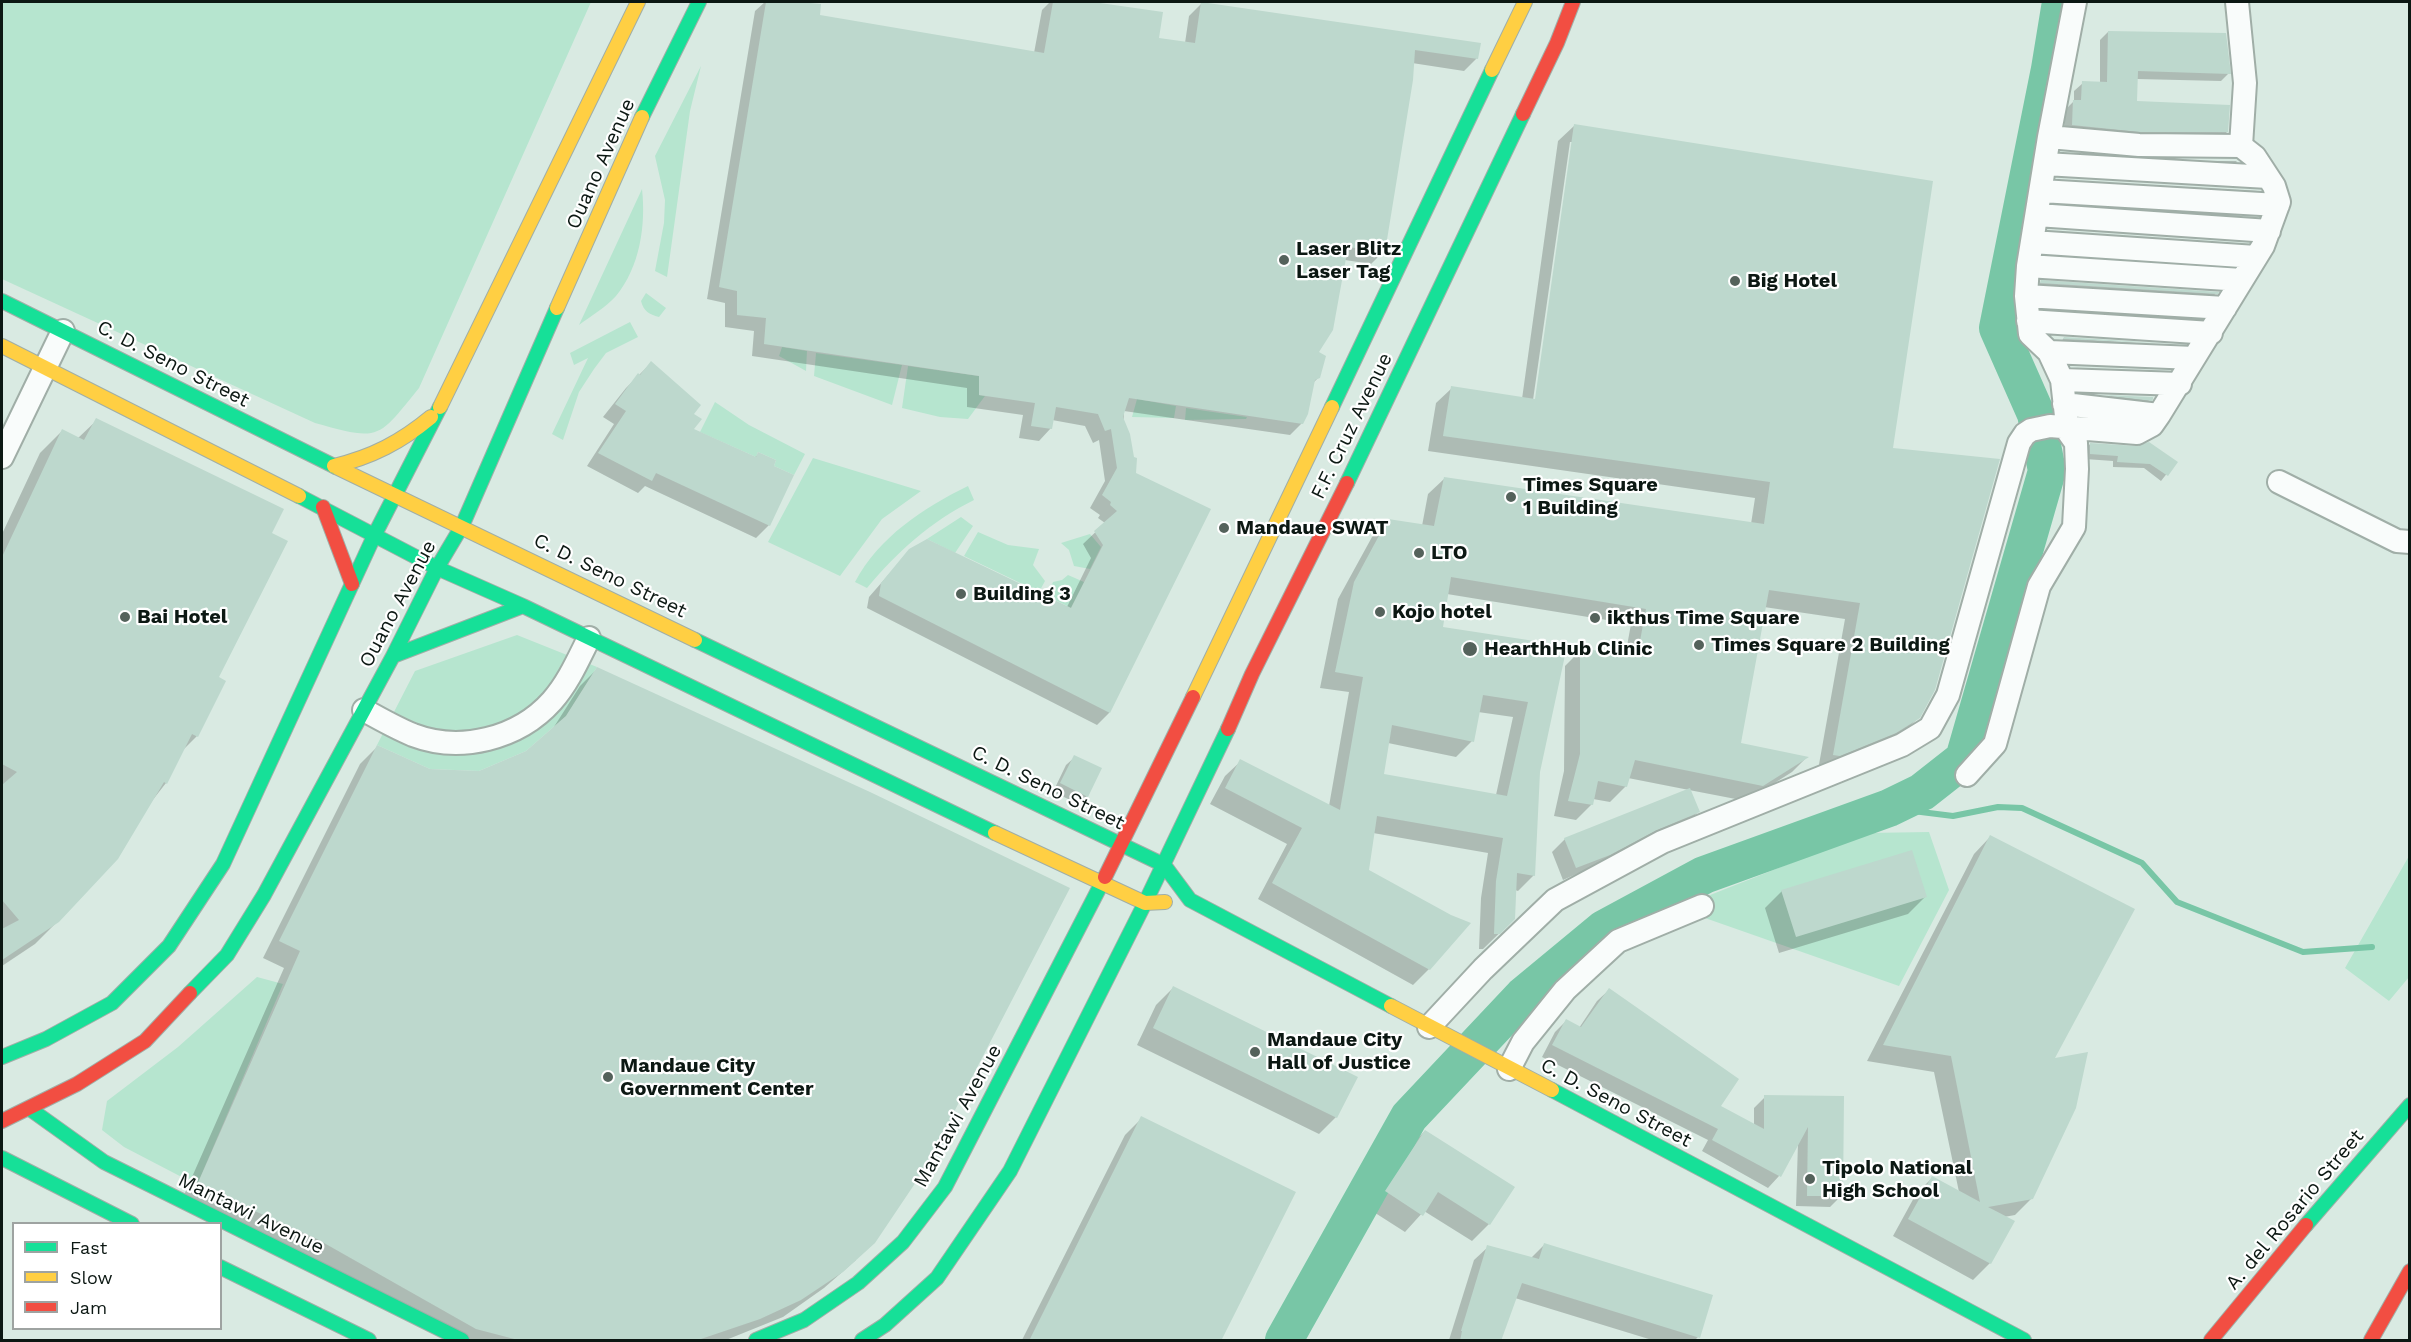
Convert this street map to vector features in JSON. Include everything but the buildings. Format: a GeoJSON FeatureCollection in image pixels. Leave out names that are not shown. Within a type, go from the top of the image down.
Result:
{"type":"FeatureCollection","features":[{"type":"Feature","properties":{"kind":"main road","name":"Ouano Avenue"},"geometry":{"type":"LineString","coordinates":[[2,1057],[46,1039],[112,1003],[169,946],[223,864],[375,534],[638,2]]}},
{"type":"Feature","properties":{"kind":"main road","name":"Ouano Avenue"},"geometry":{"type":"LineString","coordinates":[[2,1121],[77,1084],[145,1041],[220,963],[264,895],[393,656],[437,568],[462,526],[636,131],[699,2]]}},
{"type":"Feature","properties":{"kind":"main road","name":"F.F. Cruz Avenue"},"geometry":{"type":"LineString","coordinates":[[1122,845],[1525,2]]}},
{"type":"Feature","properties":{"kind":"main road","name":"F.F. Cruz Avenue"},"geometry":{"type":"LineString","coordinates":[[1164,865],[1245,694],[1252,674],[1359,458],[1552,53],[1573,2]]}},
{"type":"Feature","properties":{"kind":"main road","name":"C. D. Seno Street"},"geometry":{"type":"LineString","coordinates":[[2,301],[868,728],[1164,865],[1190,900],[1843,1243],[2024,1341]]}},
{"type":"Feature","properties":{"kind":"main road"},"geometry":{"type":"LineString","coordinates":[[2,346],[375,534],[437,568],[852,758],[1102,884],[1145,903],[1190,900]]}},
{"type":"Feature","properties":{"kind":"main road"},"geometry":{"type":"LineString","coordinates":[[334,466],[378,453],[404,440],[437,412]]}},
{"type":"Feature","properties":{"kind":"main road"},"geometry":{"type":"LineString","coordinates":[[322,507],[352,584]]}},
{"type":"Feature","properties":{"kind":"main road"},"geometry":{"type":"LineString","coordinates":[[393,656],[523,606]]}},
{"type":"Feature","properties":{"kind":"main road","name":"Mantawi Avenue"},"geometry":{"type":"LineString","coordinates":[[756,1341],[804,1320],[858,1283],[903,1242],[945,1186],[1122,845]]}},
{"type":"Feature","properties":{"kind":"main road"},"geometry":{"type":"LineString","coordinates":[[862,1341],[885,1325],[937,1278],[1010,1171],[1164,865]]}},
{"type":"Feature","properties":{"kind":"main road","name":"A. del Rosario Street"},"geometry":{"type":"LineString","coordinates":[[2211,1341],[2321,1206],[2409,1105]]}},
{"type":"Feature","properties":{"kind":"main road","name":"Mantawi Avenue"},"geometry":{"type":"LineString","coordinates":[[30,1109],[104,1162],[462,1341]]}},
{"type":"Feature","properties":{"kind":"main road"},"geometry":{"type":"LineString","coordinates":[[2,1158],[128,1222]]}},
{"type":"Feature","properties":{"kind":"main road"},"geometry":{"type":"LineString","coordinates":[[222,1268],[369,1341]]}},
{"type":"Feature","properties":{"kind":"main road"},"geometry":{"type":"LineString","coordinates":[[2371,1341],[2409,1271]]}},
{"type":"Feature","properties":{"kind":"street"},"geometry":{"type":"LineString","coordinates":[[1437,1031],[1483,969],[1555,900],[1662,842],[1902,745],[1930,728],[1948,695],[2019,443],[2025,434],[2048,427],[2066,416],[2061,380],[2049,352],[2031,334],[2026,296],[2028,266],[2049,137],[2074,2]]}},
{"type":"Feature","properties":{"kind":"street"},"geometry":{"type":"LineString","coordinates":[[2237,2],[2245,82],[2241,146]]}},
{"type":"Feature","properties":{"kind":"street"},"geometry":{"type":"LineString","coordinates":[[2048,427],[2137,433],[2152,425],[2180,384],[2256,257],[2269,231],[2279,202],[2274,186],[2255,157],[2241,146],[2139,145],[2049,137]]}},
{"type":"Feature","properties":{"kind":"street"},"geometry":{"type":"LineString","coordinates":[[2139,145],[2142,249],[2138,275],[2140,301]]}},
{"type":"Feature","properties":{"kind":"street"},"geometry":{"type":"LineString","coordinates":[[2045,164],[2268,177]]}},
{"type":"Feature","properties":{"kind":"street"},"geometry":{"type":"LineString","coordinates":[[2041,191],[2278,205]]}},
{"type":"Feature","properties":{"kind":"street"},"geometry":{"type":"LineString","coordinates":[[2037,215],[2269,231]]}},
{"type":"Feature","properties":{"kind":"street"},"geometry":{"type":"LineString","coordinates":[[2032,242],[2256,257]]}},
{"type":"Feature","properties":{"kind":"street"},"geometry":{"type":"LineString","coordinates":[[2028,266],[2242,280]]}},
{"type":"Feature","properties":{"kind":"street"},"geometry":{"type":"LineString","coordinates":[[2026,296],[2140,301],[2225,308]]}},
{"type":"Feature","properties":{"kind":"street"},"geometry":{"type":"LineString","coordinates":[[2028,321],[2211,333]]}},
{"type":"Feature","properties":{"kind":"street"},"geometry":{"type":"LineString","coordinates":[[2,457],[63,331]]}},
{"type":"Feature","properties":{"kind":"street"},"geometry":{"type":"LineString","coordinates":[[2049,352],[2194,358]]}},
{"type":"Feature","properties":{"kind":"street"},"geometry":{"type":"LineString","coordinates":[[2061,380],[2180,384]]}},
{"type":"Feature","properties":{"kind":"street"},"geometry":{"type":"LineString","coordinates":[[2064,404],[2159,416]]}},
{"type":"Feature","properties":{"kind":"street"},"geometry":{"type":"LineString","coordinates":[[1967,776],[1995,744],[2039,586],[2074,526],[2076,443],[2048,427]]}},
{"type":"Feature","properties":{"kind":"street"},"geometry":{"type":"LineString","coordinates":[[2279,482],[2397,541],[2409,542]]}},
{"type":"Feature","properties":{"kind":"street"},"geometry":{"type":"LineString","coordinates":[[364,710],[414,735],[432,740],[461,742],[490,738],[523,724],[551,701],[562,687],[589,638]]}},
{"type":"Feature","properties":{"kind":"street"},"geometry":{"type":"LineString","coordinates":[[1500,1064],[1523,1042],[1565,990],[1617,941],[1702,906]]}},
{"type":"Feature","properties":{"kind":"green space"},"geometry":{"type":"Polygon","coordinates":[[[2,2],[591,2],[419,388],[385,427],[365,434],[315,423],[2,279],[2,2]]]}},
{"type":"Feature","properties":{"kind":"green space"},"geometry":{"type":"Polygon","coordinates":[[[701,66],[690,111],[667,277],[655,271],[664,223],[665,200],[655,156],[701,66]]]}},
{"type":"Feature","properties":{"kind":"green space"},"geometry":{"type":"Polygon","coordinates":[[[642,189],[642,231],[631,272],[616,296],[579,325],[642,189]]]}},
{"type":"Feature","properties":{"kind":"green space"},"geometry":{"type":"Polygon","coordinates":[[[646,293],[666,308],[659,317],[645,310],[641,301],[646,293]]]}},
{"type":"Feature","properties":{"kind":"green space"},"geometry":{"type":"Polygon","coordinates":[[[630,322],[638,337],[606,353],[579,392],[563,440],[552,434],[588,358],[574,365],[570,353],[630,322]]]}},
{"type":"Feature","properties":{"kind":"green space"},"geometry":{"type":"Polygon","coordinates":[[[782,347],[807,351],[806,371],[779,356],[782,347]]]}},
{"type":"Feature","properties":{"kind":"green space"},"geometry":{"type":"Polygon","coordinates":[[[816,353],[902,365],[892,405],[814,376],[816,353]]]}},
{"type":"Feature","properties":{"kind":"green space"},"geometry":{"type":"Polygon","coordinates":[[[908,366],[979,376],[979,395],[985,396],[968,419],[940,417],[902,408],[908,366]]]}},
{"type":"Feature","properties":{"kind":"green space"},"geometry":{"type":"Polygon","coordinates":[[[1137,399],[1176,406],[1174,418],[1132,417],[1137,399]]]}},
{"type":"Feature","properties":{"kind":"green space"},"geometry":{"type":"Polygon","coordinates":[[[715,402],[749,425],[805,454],[794,475],[774,466],[776,460],[758,452],[756,457],[700,432],[715,402]]]}},
{"type":"Feature","properties":{"kind":"green space"},"geometry":{"type":"Polygon","coordinates":[[[1186,408],[1247,417],[1246,419],[1185,420],[1186,408]]]}},
{"type":"Feature","properties":{"kind":"green space"},"geometry":{"type":"Polygon","coordinates":[[[813,458],[921,491],[882,519],[840,576],[768,542],[813,458]]]}},
{"type":"Feature","properties":{"kind":"green space"},"geometry":{"type":"Polygon","coordinates":[[[968,486],[974,500],[943,518],[916,538],[867,588],[855,582],[876,551],[904,525],[935,504],[968,486]]]}},
{"type":"Feature","properties":{"kind":"green space"},"geometry":{"type":"Polygon","coordinates":[[[961,517],[973,526],[955,553],[927,539],[961,517]]]}},
{"type":"Feature","properties":{"kind":"green space"},"geometry":{"type":"Polygon","coordinates":[[[978,532],[1008,545],[1039,549],[1033,565],[1045,581],[1039,592],[964,556],[978,532]]]}},
{"type":"Feature","properties":{"kind":"green space"},"geometry":{"type":"Polygon","coordinates":[[[1090,534],[1101,547],[1090,569],[1074,566],[1069,550],[1061,543],[1090,534]]]}},
{"type":"Feature","properties":{"kind":"green space"},"geometry":{"type":"Polygon","coordinates":[[[1068,575],[1084,582],[1071,608],[1047,596],[1053,582],[1062,580],[1068,575]]]}},
{"type":"Feature","properties":{"kind":"green space"},"geometry":{"type":"Polygon","coordinates":[[[517,635],[597,667],[566,716],[526,751],[479,771],[430,769],[377,745],[415,671],[517,635]]]}},
{"type":"Feature","properties":{"kind":"green space"},"geometry":{"type":"Polygon","coordinates":[[[1929,832],[1949,890],[1899,986],[1705,918],[1700,899],[1867,833],[1929,832]]]}},
{"type":"Feature","properties":{"kind":"green space"},"geometry":{"type":"Polygon","coordinates":[[[2409,856],[2409,977],[2389,1001],[2345,968],[2409,856]]]}},
{"type":"Feature","properties":{"kind":"green space"},"geometry":{"type":"Polygon","coordinates":[[[257,977],[283,984],[197,1185],[124,1147],[102,1130],[107,1101],[178,1047],[257,977]]]}},
{"type":"Feature","properties":{"kind":"waterway"},"geometry":{"type":"LineString","coordinates":[[1284,1340],[1409,1117],[1523,996],[1604,929],[1704,875],[1889,808],[1922,792],[1964,759],[2047,471],[2036,414],[1998,328],[2050,69],[2061,2]]}},
{"type":"Feature","properties":{"kind":"waterway"},"geometry":{"type":"LineString","coordinates":[[1889,808],[1953,816],[1998,807],[2022,808],[2142,863],[2177,902],[2303,952],[2372,947]]}},
{"type":"Feature","properties":{"kind":"traffic: fast"},"geometry":{"type":"LineString","coordinates":[[642,117],[699,2]]}},
{"type":"Feature","properties":{"kind":"traffic: fast"},"geometry":{"type":"LineString","coordinates":[[1332,407],[1492,70]]}},
{"type":"Feature","properties":{"kind":"traffic: fast"},"geometry":{"type":"LineString","coordinates":[[1347,483],[1523,114]]}},
{"type":"Feature","properties":{"kind":"traffic: fast"},"geometry":{"type":"LineString","coordinates":[[2,301],[336,467]]}},
{"type":"Feature","properties":{"kind":"traffic: fast"},"geometry":{"type":"LineString","coordinates":[[190,993],[227,955],[264,895],[393,656],[437,568],[462,526],[557,308]]}},
{"type":"Feature","properties":{"kind":"traffic: fast"},"geometry":{"type":"LineString","coordinates":[[2,1057],[46,1039],[112,1003],[169,946],[223,864],[375,534],[440,407]]}},
{"type":"Feature","properties":{"kind":"traffic: fast"},"geometry":{"type":"LineString","coordinates":[[299,496],[437,568],[523,606],[995,833]]}},
{"type":"Feature","properties":{"kind":"traffic: fast"},"geometry":{"type":"LineString","coordinates":[[393,656],[523,606]]}},
{"type":"Feature","properties":{"kind":"traffic: fast"},"geometry":{"type":"LineString","coordinates":[[695,640],[1164,865],[1190,900],[1391,1006]]}},
{"type":"Feature","properties":{"kind":"traffic: fast"},"geometry":{"type":"LineString","coordinates":[[862,1340],[885,1325],[937,1278],[1010,1171],[1145,903],[1228,729]]}},
{"type":"Feature","properties":{"kind":"traffic: fast"},"geometry":{"type":"LineString","coordinates":[[756,1340],[804,1320],[858,1283],[903,1242],[945,1187],[1105,877]]}},
{"type":"Feature","properties":{"kind":"traffic: fast"},"geometry":{"type":"LineString","coordinates":[[1552,1090],[2024,1340]]}},
{"type":"Feature","properties":{"kind":"traffic: fast"},"geometry":{"type":"LineString","coordinates":[[2306,1225],[2410,1105]]}},
{"type":"Feature","properties":{"kind":"traffic: fast"},"geometry":{"type":"LineString","coordinates":[[30,1109],[104,1162],[462,1340]]}},
{"type":"Feature","properties":{"kind":"traffic: fast"},"geometry":{"type":"LineString","coordinates":[[2,1158],[128,1222]]}},
{"type":"Feature","properties":{"kind":"traffic: fast"},"geometry":{"type":"LineString","coordinates":[[222,1268],[369,1340]]}},
{"type":"Feature","properties":{"kind":"traffic: slow"},"geometry":{"type":"LineString","coordinates":[[440,407],[638,2]]}},
{"type":"Feature","properties":{"kind":"traffic: slow"},"geometry":{"type":"LineString","coordinates":[[1492,70],[1525,2]]}},
{"type":"Feature","properties":{"kind":"traffic: slow"},"geometry":{"type":"LineString","coordinates":[[557,308],[642,117]]}},
{"type":"Feature","properties":{"kind":"traffic: slow"},"geometry":{"type":"LineString","coordinates":[[2,346],[299,496]]}},
{"type":"Feature","properties":{"kind":"traffic: slow"},"geometry":{"type":"LineString","coordinates":[[1193,697],[1332,407]]}},
{"type":"Feature","properties":{"kind":"traffic: slow"},"geometry":{"type":"LineString","coordinates":[[334,466],[386,448],[431,417]]}},
{"type":"Feature","properties":{"kind":"traffic: slow"},"geometry":{"type":"LineString","coordinates":[[336,467],[695,640]]}},
{"type":"Feature","properties":{"kind":"traffic: slow"},"geometry":{"type":"LineString","coordinates":[[995,833],[1145,903],[1165,902]]}},
{"type":"Feature","properties":{"kind":"traffic: slow"},"geometry":{"type":"LineString","coordinates":[[1391,1006],[1552,1090]]}},
{"type":"Feature","properties":{"kind":"traffic: jam"},"geometry":{"type":"LineString","coordinates":[[1523,114],[1557,43],[1573,2]]}},
{"type":"Feature","properties":{"kind":"traffic: jam"},"geometry":{"type":"LineString","coordinates":[[1228,729],[1252,674],[1347,483]]}},
{"type":"Feature","properties":{"kind":"traffic: jam"},"geometry":{"type":"LineString","coordinates":[[323,507],[352,584]]}},
{"type":"Feature","properties":{"kind":"traffic: jam"},"geometry":{"type":"LineString","coordinates":[[1105,877],[1193,697]]}},
{"type":"Feature","properties":{"kind":"traffic: jam"},"geometry":{"type":"LineString","coordinates":[[2,1121],[77,1084],[145,1041],[190,993]]}},
{"type":"Feature","properties":{"kind":"traffic: jam"},"geometry":{"type":"LineString","coordinates":[[2211,1340],[2306,1225]]}},
{"type":"Feature","properties":{"kind":"traffic: jam"},"geometry":{"type":"LineString","coordinates":[[2371,1340],[2410,1271]]}},
{"type":"Feature","properties":{"kind":"place","name":"Laser Blitz Laser Tag"},"geometry":{"type":"Point","coordinates":[1284,260]}},
{"type":"Feature","properties":{"kind":"place","name":"Big Hotel"},"geometry":{"type":"Point","coordinates":[1735,281]}},
{"type":"Feature","properties":{"kind":"place","name":"Times Square 1 Building"},"geometry":{"type":"Point","coordinates":[1511,497]}},
{"type":"Feature","properties":{"kind":"place","name":"Mandaue SWAT"},"geometry":{"type":"Point","coordinates":[1224,528]}},
{"type":"Feature","properties":{"kind":"place","name":"LTO"},"geometry":{"type":"Point","coordinates":[1419,553]}},
{"type":"Feature","properties":{"kind":"place","name":"Building 3"},"geometry":{"type":"Point","coordinates":[961,594]}},
{"type":"Feature","properties":{"kind":"place","name":"Kojo hotel"},"geometry":{"type":"Point","coordinates":[1380,612]}},
{"type":"Feature","properties":{"kind":"place","name":"Bai Hotel"},"geometry":{"type":"Point","coordinates":[125,617]}},
{"type":"Feature","properties":{"kind":"place","name":"ikthus Time Square"},"geometry":{"type":"Point","coordinates":[1595,618]}},
{"type":"Feature","properties":{"kind":"place","name":"Times Square 2 Building"},"geometry":{"type":"Point","coordinates":[1699,645]}},
{"type":"Feature","properties":{"kind":"place","name":"HearthHub Clinic"},"geometry":{"type":"Point","coordinates":[1470,649]}},
{"type":"Feature","properties":{"kind":"place","name":"Mandaue City Hall of Justice"},"geometry":{"type":"Point","coordinates":[1255,1052]}},
{"type":"Feature","properties":{"kind":"place","name":"Mandaue City Government Center"},"geometry":{"type":"Point","coordinates":[608,1077]}},
{"type":"Feature","properties":{"kind":"place","name":"Tipolo National High School"},"geometry":{"type":"Point","coordinates":[1810,1179]}}]}
